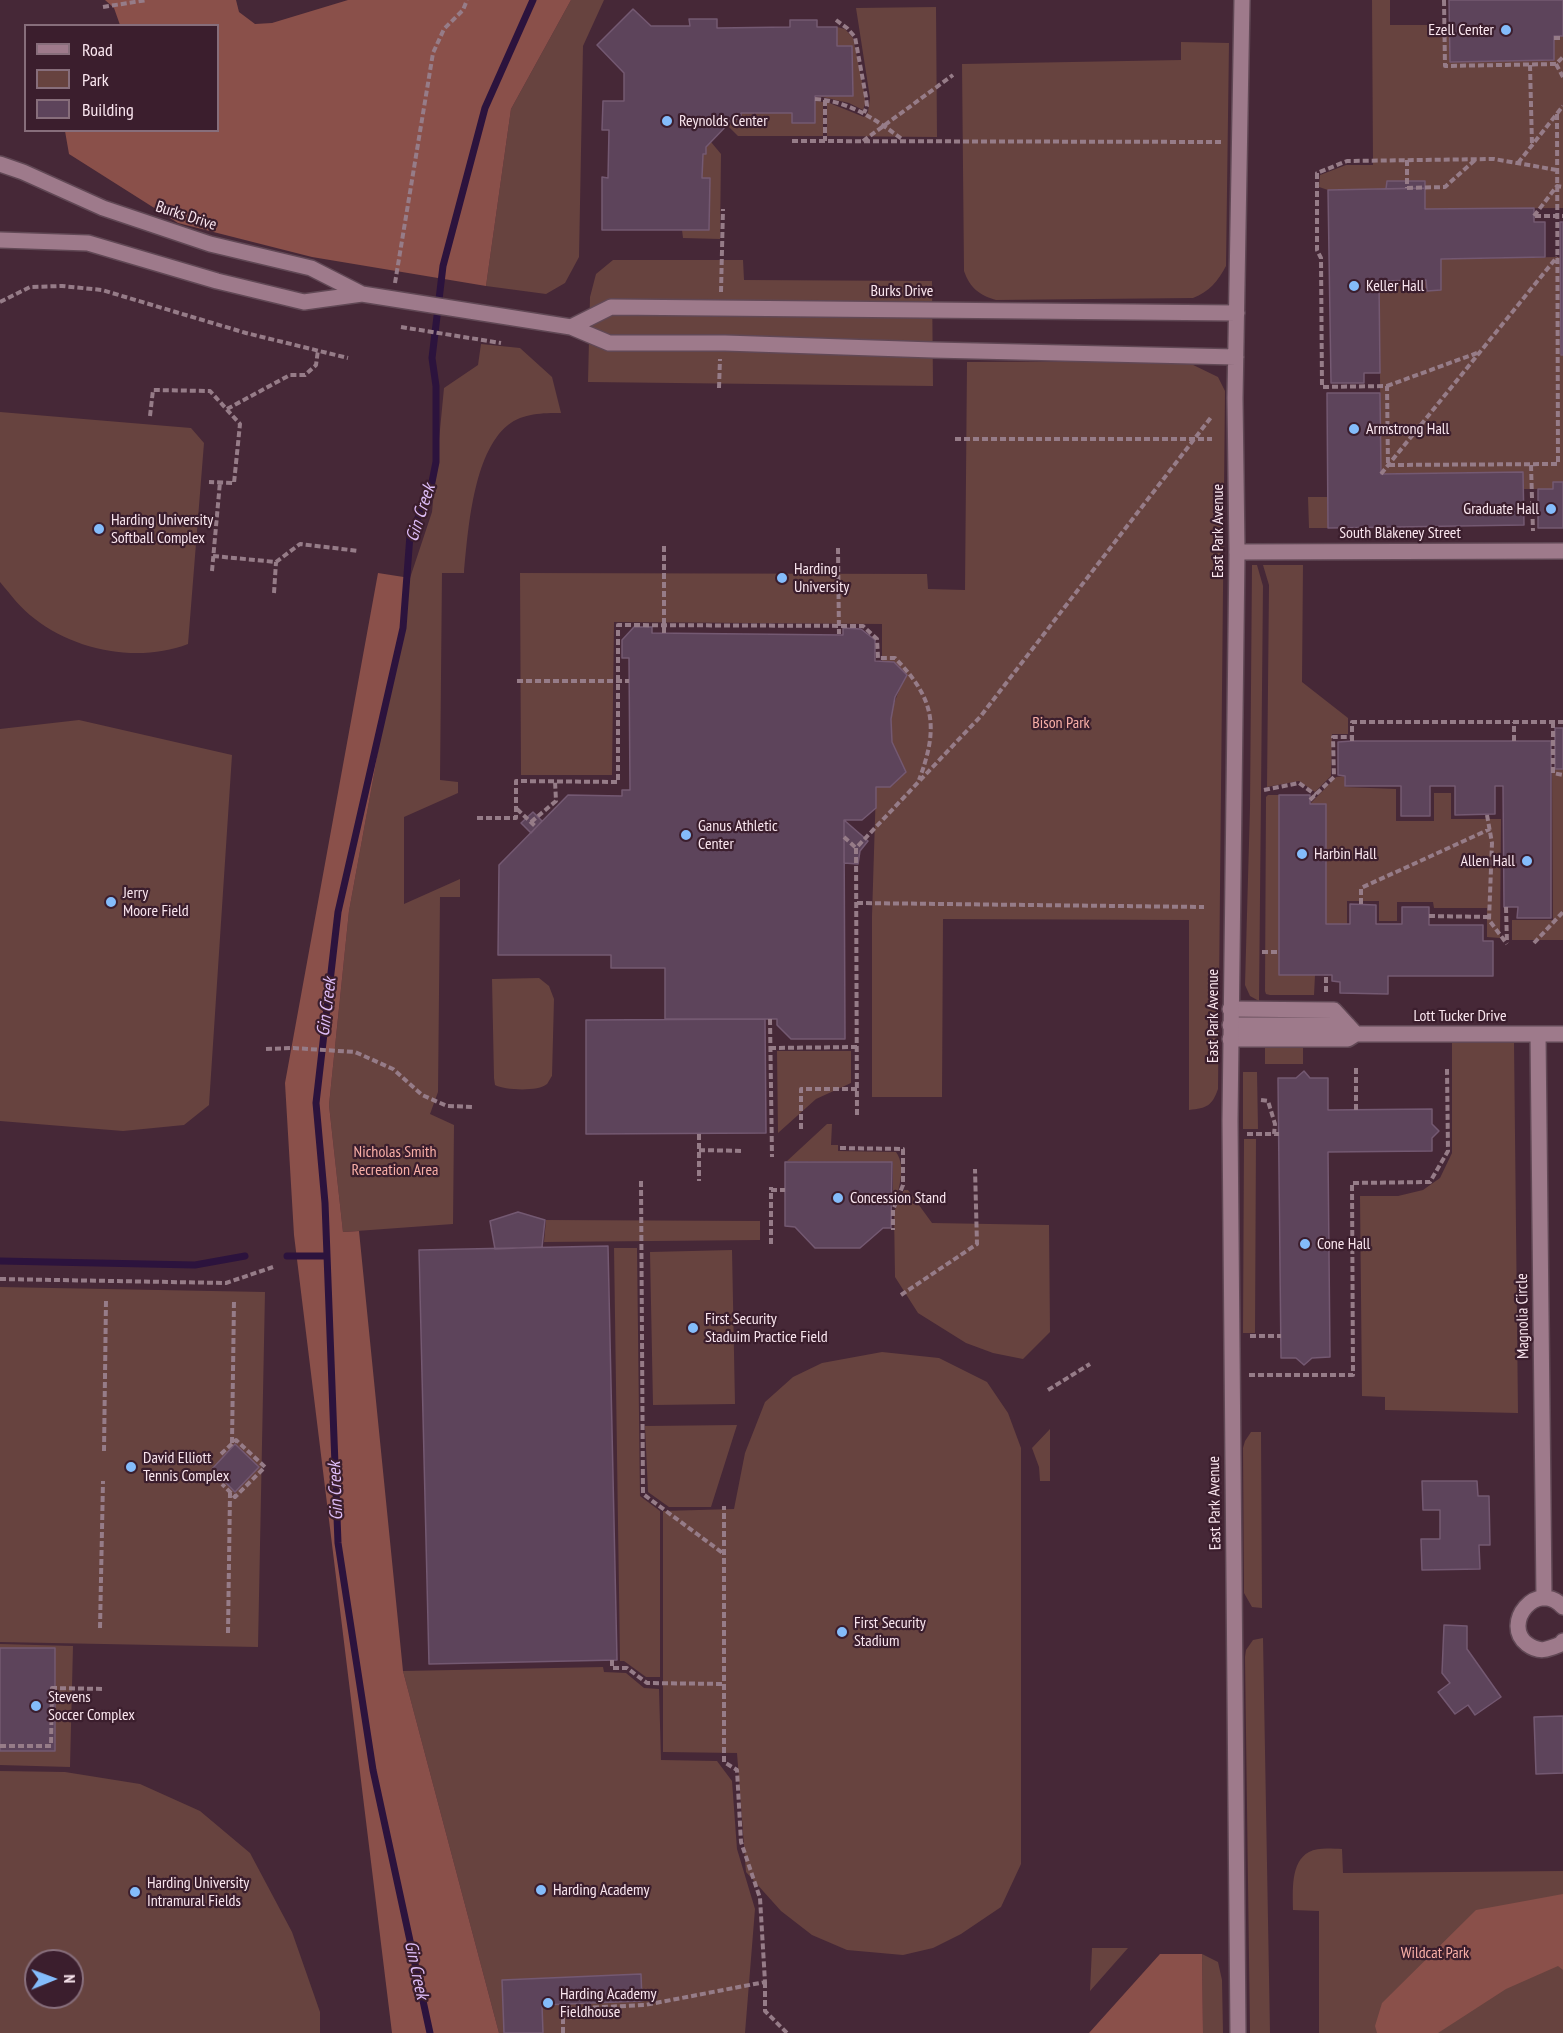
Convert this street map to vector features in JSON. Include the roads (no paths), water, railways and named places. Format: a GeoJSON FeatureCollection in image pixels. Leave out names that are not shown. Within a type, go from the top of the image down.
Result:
{"type":"FeatureCollection","features":[{"type":"Feature","properties":{"kind":"street","name":"East Park Avenue"},"geometry":{"type":"LineString","coordinates":[[1238,2033],[1230,1009],[1242,0]]}},
{"type":"Feature","properties":{"kind":"street","name":"Burks Drive"},"geometry":{"type":"LineString","coordinates":[[0,164],[103,208],[210,244],[311,268],[363,294]]}},
{"type":"Feature","properties":{"kind":"street","name":"Burks Drive"},"geometry":{"type":"LineString","coordinates":[[0,240],[88,243],[217,281],[304,302],[363,294],[571,327],[609,343],[725,343],[1236,357]]}},
{"type":"Feature","properties":{"kind":"street","name":"Burks Drive"},"geometry":{"type":"LineString","coordinates":[[571,327],[611,307],[1237,313]]}},
{"type":"Feature","properties":{"kind":"street","name":"South Blakeney Street"},"geometry":{"type":"LineString","coordinates":[[1237,552],[1563,551]]}},
{"type":"Feature","properties":{"kind":"street"},"geometry":{"type":"LineString","coordinates":[[1230,1009],[1334,1010],[1352,1030]]}},
{"type":"Feature","properties":{"kind":"street","name":"Lott Tucker Drive"},"geometry":{"type":"LineString","coordinates":[[1230,1032],[1352,1030],[1563,1034]]}},
{"type":"Feature","properties":{"kind":"street","name":"Magnolia Circle"},"geometry":{"type":"LineString","coordinates":[[1538,1034],[1544,1598]]}},
{"type":"Feature","properties":{"kind":"street"},"geometry":{"type":"LineString","coordinates":[[1563,1607],[1559,1602],[1544,1598],[1534,1599],[1524,1606],[1517,1624],[1522,1640],[1534,1649],[1545,1651],[1563,1641]]}},
{"type":"Feature","properties":{"kind":"waterway","name":"Gin Creek"},"geometry":{"type":"LineString","coordinates":[[430,2033],[373,1770],[338,1543],[325,1203],[316,1103],[338,912],[403,628],[410,535],[430,492],[436,462],[436,386],[432,358],[443,266],[485,108],[533,0]]}},
{"type":"Feature","properties":{"kind":"waterway"},"geometry":{"type":"LineString","coordinates":[[0,1261],[195,1265],[245,1256]]}},
{"type":"Feature","properties":{"kind":"waterway"},"geometry":{"type":"LineString","coordinates":[[287,1256],[327,1256]]}},
{"type":"Feature","properties":{"kind":"place","name":"Ezell Center"},"geometry":{"type":"Point","coordinates":[1506,30]}},
{"type":"Feature","properties":{"kind":"place","name":"Reynolds Center"},"geometry":{"type":"Point","coordinates":[667,121]}},
{"type":"Feature","properties":{"kind":"place","name":"Keller Hall"},"geometry":{"type":"Point","coordinates":[1354,286]}},
{"type":"Feature","properties":{"kind":"place","name":"Armstrong Hall"},"geometry":{"type":"Point","coordinates":[1354,429]}},
{"type":"Feature","properties":{"kind":"place","name":"Graduate Hall"},"geometry":{"type":"Point","coordinates":[1551,509]}},
{"type":"Feature","properties":{"kind":"place","name":"Harding University Softball Complex"},"geometry":{"type":"Point","coordinates":[99,529]}},
{"type":"Feature","properties":{"kind":"place","name":"Harding University"},"geometry":{"type":"Point","coordinates":[782,578]}},
{"type":"Feature","properties":{"kind":"place","name":"Ganus Athletic Center"},"geometry":{"type":"Point","coordinates":[686,835]}},
{"type":"Feature","properties":{"kind":"place","name":"Harbin Hall"},"geometry":{"type":"Point","coordinates":[1302,854]}},
{"type":"Feature","properties":{"kind":"place","name":"Allen Hall"},"geometry":{"type":"Point","coordinates":[1527,861]}},
{"type":"Feature","properties":{"kind":"place","name":"Jerry Moore Field"},"geometry":{"type":"Point","coordinates":[111,902]}},
{"type":"Feature","properties":{"kind":"place","name":"Concession Stand"},"geometry":{"type":"Point","coordinates":[838,1198]}},
{"type":"Feature","properties":{"kind":"place","name":"Cone Hall"},"geometry":{"type":"Point","coordinates":[1305,1244]}},
{"type":"Feature","properties":{"kind":"place","name":"First Security Staduim Practice Field"},"geometry":{"type":"Point","coordinates":[693,1328]}},
{"type":"Feature","properties":{"kind":"place","name":"David Elliott Tennis Complex"},"geometry":{"type":"Point","coordinates":[131,1467]}},
{"type":"Feature","properties":{"kind":"place","name":"First Security Stadium"},"geometry":{"type":"Point","coordinates":[842,1632]}},
{"type":"Feature","properties":{"kind":"place","name":"Stevens Soccer Complex"},"geometry":{"type":"Point","coordinates":[36,1706]}},
{"type":"Feature","properties":{"kind":"place","name":"Harding Academy"},"geometry":{"type":"Point","coordinates":[541,1890]}},
{"type":"Feature","properties":{"kind":"place","name":"Harding University Intramural Fields"},"geometry":{"type":"Point","coordinates":[135,1892]}},
{"type":"Feature","properties":{"kind":"place","name":"Harding Academy Fieldhouse"},"geometry":{"type":"Point","coordinates":[548,2003]}},
{"type":"Feature","properties":{"kind":"park label","name":"Bison Park"},"geometry":{"type":"Point","coordinates":[1061,723]}},
{"type":"Feature","properties":{"kind":"park label","name":"Nicholas Smith Recreation Area"},"geometry":{"type":"Point","coordinates":[395,1161]}},
{"type":"Feature","properties":{"kind":"park label","name":"Wildcat Park"},"geometry":{"type":"Point","coordinates":[1435,1953]}}]}
